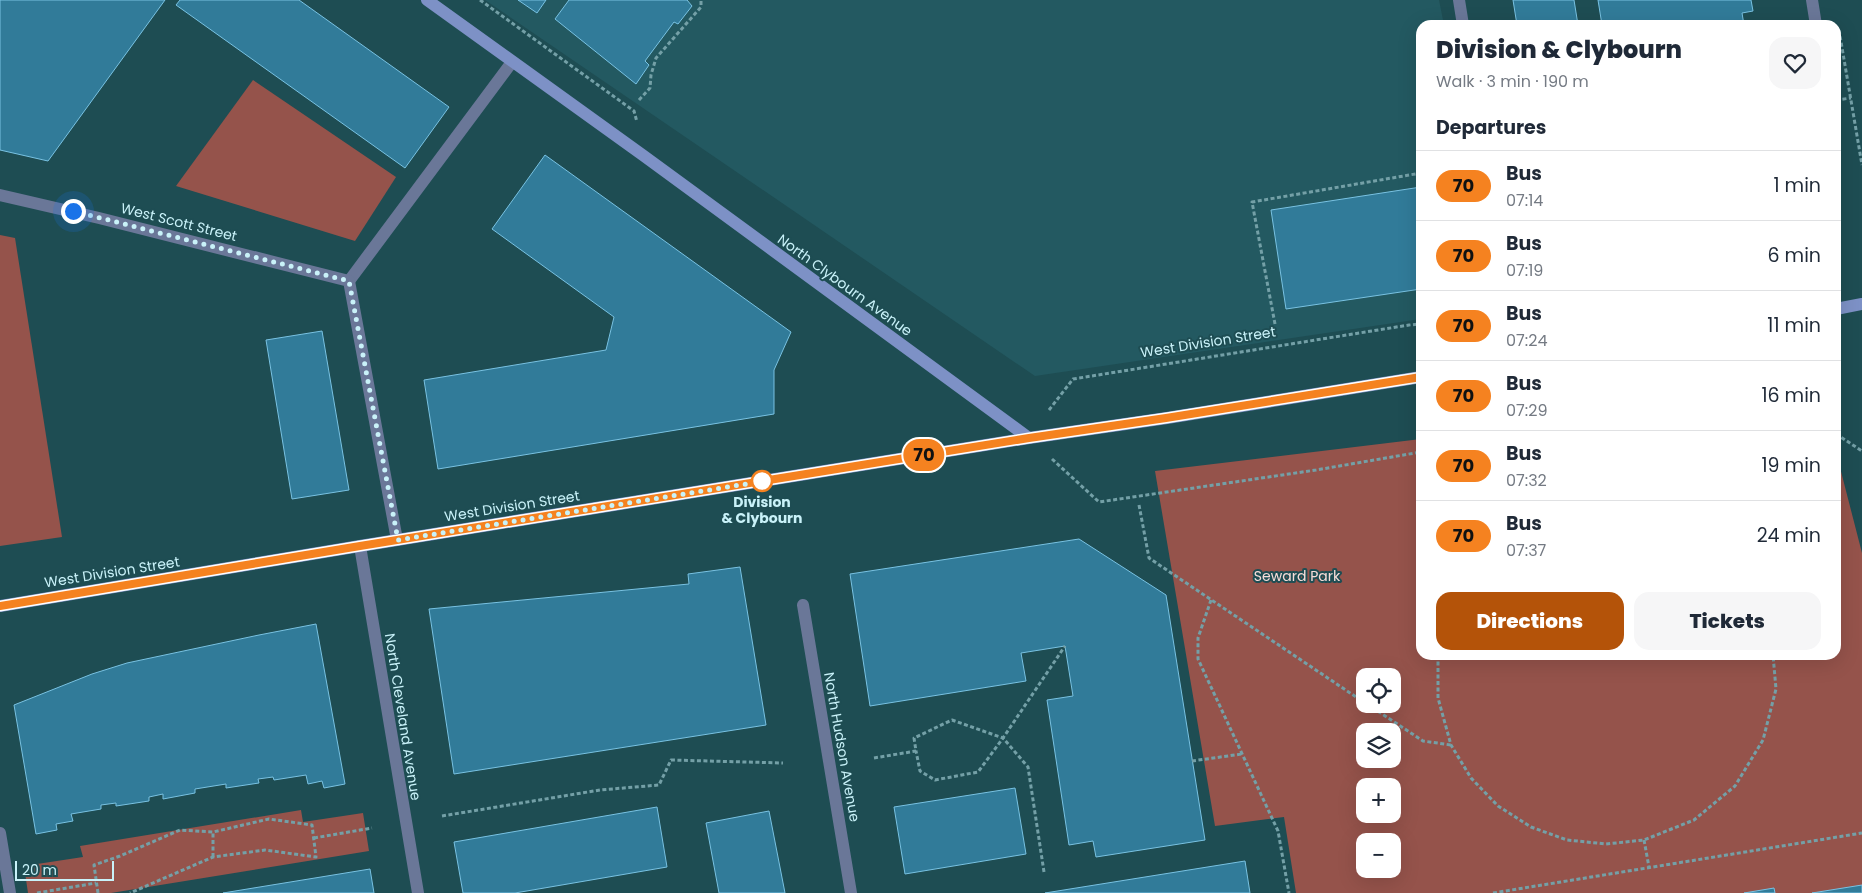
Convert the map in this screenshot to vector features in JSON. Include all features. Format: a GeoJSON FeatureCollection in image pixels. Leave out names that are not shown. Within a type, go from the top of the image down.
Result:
{"type":"FeatureCollection","features":[{"type":"Feature","properties":{"kind":"main road","name":"North Clybourn Avenue"},"geometry":{"type":"LineString","coordinates":[[427,0],[644,156],[1029,438]]}},
{"type":"Feature","properties":{"kind":"main road"},"geometry":{"type":"LineString","coordinates":[[1841,307],[1862,304]]}},
{"type":"Feature","properties":{"kind":"main road","name":"West Division Street"},"geometry":{"type":"LineString","coordinates":[[0,606],[1029,438],[1416,378]]}},
{"type":"Feature","properties":{"kind":"street"},"geometry":{"type":"LineString","coordinates":[[1459,0],[1463,20]]}},
{"type":"Feature","properties":{"kind":"street"},"geometry":{"type":"LineString","coordinates":[[1812,0],[1815,20]]}},
{"type":"Feature","properties":{"kind":"street"},"geometry":{"type":"LineString","coordinates":[[398,540],[349,281],[512,62]]}},
{"type":"Feature","properties":{"kind":"street","name":"West Scott Street"},"geometry":{"type":"LineString","coordinates":[[0,194],[349,281]]}},
{"type":"Feature","properties":{"kind":"street","name":"North Cleveland Avenue"},"geometry":{"type":"LineString","coordinates":[[360,546],[418,893]]}},
{"type":"Feature","properties":{"kind":"street","name":"North Hudson Avenue"},"geometry":{"type":"LineString","coordinates":[[803,605],[852,893]]}},
{"type":"Feature","properties":{"kind":"street"},"geometry":{"type":"LineString","coordinates":[[0,833],[10,893]]}},
{"type":"Feature","properties":{"kind":"path"},"geometry":{"type":"LineString","coordinates":[[480,0],[634,111],[644,156]]}},
{"type":"Feature","properties":{"kind":"path"},"geometry":{"type":"LineString","coordinates":[[639,100],[650,88],[651,75],[656,58],[701,7],[701,0]]}},
{"type":"Feature","properties":{"kind":"path"},"geometry":{"type":"LineString","coordinates":[[1841,40],[1862,165]]}},
{"type":"Feature","properties":{"kind":"path"},"geometry":{"type":"LineString","coordinates":[[1841,99],[1851,98]]}},
{"type":"Feature","properties":{"kind":"path"},"geometry":{"type":"LineString","coordinates":[[1275,324],[1252,202],[1416,174]]}},
{"type":"Feature","properties":{"kind":"path","name":"West Division Street"},"geometry":{"type":"LineString","coordinates":[[1029,438],[1073,379],[1416,324]]}},
{"type":"Feature","properties":{"kind":"path"},"geometry":{"type":"LineString","coordinates":[[1841,437],[1862,451]]}},
{"type":"Feature","properties":{"kind":"path"},"geometry":{"type":"LineString","coordinates":[[1029,438],[1099,502],[1316,470],[1416,453]]}},
{"type":"Feature","properties":{"kind":"path"},"geometry":{"type":"LineString","coordinates":[[1139,505],[1149,558],[1356,696]]}},
{"type":"Feature","properties":{"kind":"path"},"geometry":{"type":"LineString","coordinates":[[1212,600],[1198,638],[1198,659],[1278,831],[1289,893]]}},
{"type":"Feature","properties":{"kind":"path"},"geometry":{"type":"LineString","coordinates":[[1044,872],[1028,767],[1003,738],[952,720],[914,738],[920,771],[935,780],[978,772],[1003,738],[1065,646]]}},
{"type":"Feature","properties":{"kind":"path"},"geometry":{"type":"LineString","coordinates":[[1438,660],[1438,698],[1452,745],[1471,778],[1498,806],[1531,827],[1567,840],[1606,844],[1644,840],[1694,820],[1735,786],[1763,740],[1776,689],[1773,660]]}},
{"type":"Feature","properties":{"kind":"path"},"geometry":{"type":"LineString","coordinates":[[1381,713],[1423,741],[1452,745]]}},
{"type":"Feature","properties":{"kind":"path"},"geometry":{"type":"LineString","coordinates":[[874,758],[916,751]]}},
{"type":"Feature","properties":{"kind":"path"},"geometry":{"type":"LineString","coordinates":[[1192,761],[1242,754]]}},
{"type":"Feature","properties":{"kind":"path"},"geometry":{"type":"LineString","coordinates":[[442,816],[600,790],[659,785],[671,760],[783,763]]}},
{"type":"Feature","properties":{"kind":"path"},"geometry":{"type":"LineString","coordinates":[[98,893],[94,865],[180,830],[213,832],[269,819],[312,825],[316,857],[265,850],[212,857],[130,893]]}},
{"type":"Feature","properties":{"kind":"path"},"geometry":{"type":"LineString","coordinates":[[314,838],[372,828]]}},
{"type":"Feature","properties":{"kind":"path"},"geometry":{"type":"LineString","coordinates":[[212,857],[213,832]]}},
{"type":"Feature","properties":{"kind":"path"},"geometry":{"type":"LineString","coordinates":[[1494,893],[1862,833]]}},
{"type":"Feature","properties":{"kind":"path"},"geometry":{"type":"LineString","coordinates":[[1644,840],[1649,867]]}},
{"type":"Feature","properties":{"kind":"path"},"geometry":{"type":"LineString","coordinates":[[37,893],[96,882]]}},
{"type":"Feature","properties":{"kind":"shaded area"},"geometry":{"type":"Polygon","coordinates":[[[485,0],[1439,0],[1443,20],[1416,20],[1416,320],[1035,376],[485,0]]]}},
{"type":"Feature","properties":{"kind":"green space"},"geometry":{"type":"Polygon","coordinates":[[[253,80],[396,177],[355,241],[176,186],[253,80]]]}},
{"type":"Feature","properties":{"kind":"green space"},"geometry":{"type":"Polygon","coordinates":[[[0,235],[15,238],[62,537],[0,546],[0,235]]]}},
{"type":"Feature","properties":{"kind":"green space","name":"Seward Park"},"geometry":{"type":"Polygon","coordinates":[[[1416,440],[1416,660],[1841,660],[1841,471],[1862,553],[1862,893],[1296,893],[1284,817],[1215,826],[1155,471],[1416,440]]]}},
{"type":"Feature","properties":{"kind":"green space"},"geometry":{"type":"Polygon","coordinates":[[[301,810],[303,822],[363,813],[369,851],[111,893],[28,893],[24,866],[83,857],[80,846],[301,810]]]}},
{"type":"Feature","properties":{"kind":"building"},"geometry":{"type":"Polygon","coordinates":[[[0,0],[165,0],[48,161],[0,150],[0,0]]]}},
{"type":"Feature","properties":{"kind":"building"},"geometry":{"type":"Polygon","coordinates":[[[180,0],[299,0],[449,107],[405,168],[176,5],[180,0]]]}},
{"type":"Feature","properties":{"kind":"building"},"geometry":{"type":"Polygon","coordinates":[[[518,0],[546,0],[537,13],[518,0]]]}},
{"type":"Feature","properties":{"kind":"building"},"geometry":{"type":"Polygon","coordinates":[[[569,0],[687,0],[692,6],[678,24],[674,22],[645,61],[649,65],[636,84],[555,19],[569,0]]]}},
{"type":"Feature","properties":{"kind":"building"},"geometry":{"type":"Polygon","coordinates":[[[1513,0],[1574,0],[1577,20],[1516,20],[1513,0]]]}},
{"type":"Feature","properties":{"kind":"building"},"geometry":{"type":"Polygon","coordinates":[[[1598,0],[1751,0],[1753,11],[1742,13],[1743,20],[1601,20],[1598,0]]]}},
{"type":"Feature","properties":{"kind":"building"},"geometry":{"type":"Polygon","coordinates":[[[545,155],[791,332],[774,370],[774,414],[438,469],[424,380],[606,350],[614,317],[492,229],[545,155]]]}},
{"type":"Feature","properties":{"kind":"building"},"geometry":{"type":"Polygon","coordinates":[[[1416,188],[1416,290],[1286,309],[1271,210],[1416,188]]]}},
{"type":"Feature","properties":{"kind":"building"},"geometry":{"type":"Polygon","coordinates":[[[322,331],[349,490],[292,499],[266,340],[322,331]]]}},
{"type":"Feature","properties":{"kind":"building"},"geometry":{"type":"Polygon","coordinates":[[[1079,539],[1166,595],[1205,840],[1096,857],[1093,841],[1069,845],[1047,700],[1073,696],[1065,646],[1021,653],[1026,681],[870,706],[850,574],[1079,539]]]}},
{"type":"Feature","properties":{"kind":"building"},"geometry":{"type":"Polygon","coordinates":[[[740,567],[766,725],[454,774],[429,609],[689,584],[688,574],[740,567]]]}},
{"type":"Feature","properties":{"kind":"building"},"geometry":{"type":"Polygon","coordinates":[[[316,624],[345,784],[324,788],[322,781],[308,784],[306,775],[274,780],[273,777],[258,779],[259,783],[226,788],[226,784],[195,789],[195,793],[163,799],[163,794],[149,797],[149,801],[116,806],[116,803],[101,805],[101,809],[71,814],[73,821],[56,824],[57,830],[36,834],[14,705],[92,674],[127,663],[316,624]]]}},
{"type":"Feature","properties":{"kind":"building"},"geometry":{"type":"Polygon","coordinates":[[[1015,788],[1026,854],[905,874],[894,807],[1015,788]]]}},
{"type":"Feature","properties":{"kind":"building"},"geometry":{"type":"Polygon","coordinates":[[[657,807],[667,867],[515,893],[463,893],[454,842],[657,807]]]}},
{"type":"Feature","properties":{"kind":"building"},"geometry":{"type":"Polygon","coordinates":[[[769,811],[785,893],[719,893],[706,823],[769,811]]]}},
{"type":"Feature","properties":{"kind":"building"},"geometry":{"type":"Polygon","coordinates":[[[1245,861],[1250,893],[1045,893],[1245,861]]]}},
{"type":"Feature","properties":{"kind":"building"},"geometry":{"type":"Polygon","coordinates":[[[370,869],[374,893],[223,893],[370,869]]]}},
{"type":"Feature","properties":{"kind":"building"},"geometry":{"type":"Polygon","coordinates":[[[1862,885],[1862,893],[1812,893],[1862,885]]]}},
{"type":"Feature","properties":{"kind":"building"},"geometry":{"type":"Polygon","coordinates":[[[1774,888],[1775,893],[1744,893],[1774,888]]]}},
{"type":"Feature","properties":{"kind":"bus line","name":"70"},"geometry":{"type":"LineString","coordinates":[[0,606],[712,489],[1416,378]]}},
{"type":"Feature","properties":{"kind":"place","name":"Division & Clybourn"},"geometry":{"type":"Point","coordinates":[762,481]}},
{"type":"Feature","properties":{"kind":"route"},"geometry":{"type":"LineString","coordinates":[[73,211],[349,281],[398,540],[765,481],[762,481]]}}]}
